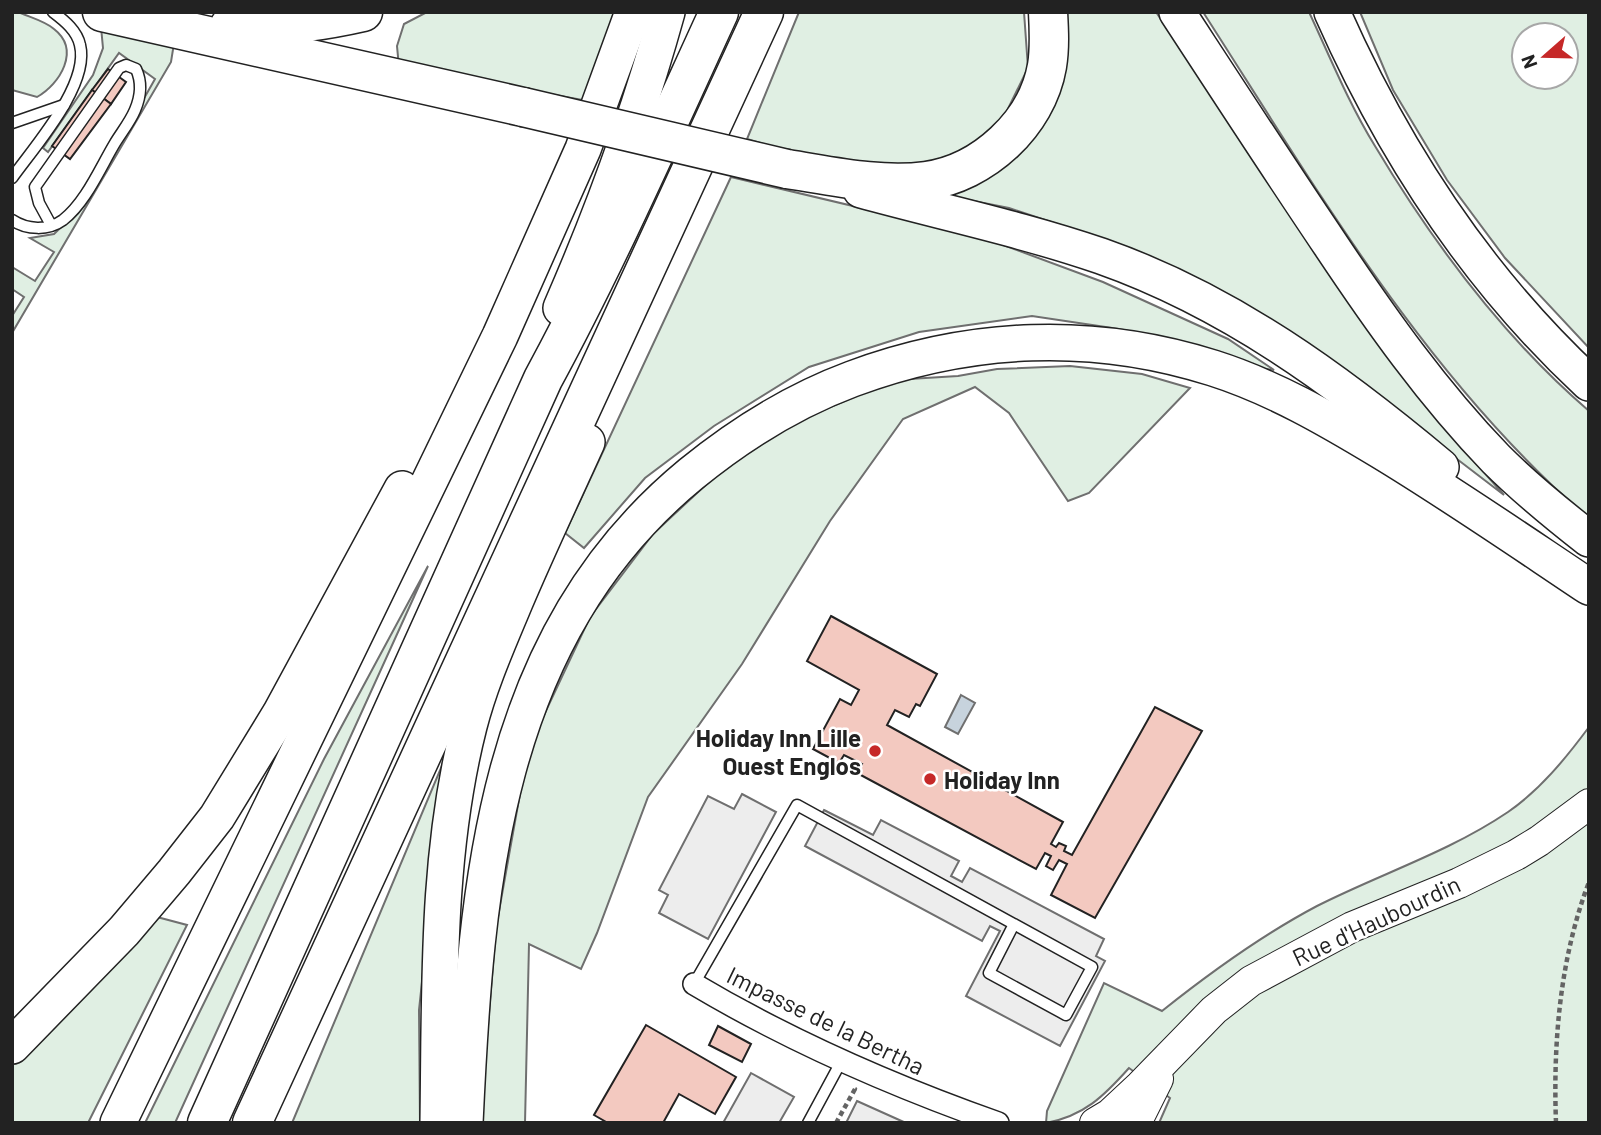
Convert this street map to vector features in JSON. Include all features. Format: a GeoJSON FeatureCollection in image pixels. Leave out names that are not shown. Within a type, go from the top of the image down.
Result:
{"type":"FeatureCollection","features":[{"type":"Feature","properties":{"kind":"highway"},"geometry":{"type":"LineString","coordinates":[[102,12],[787,169],[1047,238],[1104,257],[1206,302],[1268,336],[1347,391],[1575,578]]}},
{"type":"Feature","properties":{"kind":"highway"},"geometry":{"type":"LineString","coordinates":[[165,12],[215,23],[254,26],[320,21],[363,12]]}},
{"type":"Feature","properties":{"kind":"highway"},"geometry":{"type":"LineString","coordinates":[[118,1123],[500,336],[559,207],[607,89],[633,12]]}},
{"type":"Feature","properties":{"kind":"highway"},"geometry":{"type":"LineString","coordinates":[[543,379],[550,333],[610,189],[650,72],[667,12]]}},
{"type":"Feature","properties":{"kind":"highway"},"geometry":{"type":"LineString","coordinates":[[207,1123],[543,379],[582,308],[628,214],[719,12]]}},
{"type":"Feature","properties":{"kind":"highway"},"geometry":{"type":"LineString","coordinates":[[252,1123],[764,12]]}},
{"type":"Feature","properties":{"kind":"highway"},"geometry":{"type":"LineString","coordinates":[[787,169],[873,181],[901,182],[927,180],[971,166],[1011,136],[1026,116],[1040,89],[1047,67],[1048,12]]}},
{"type":"Feature","properties":{"kind":"highway"},"geometry":{"type":"LineString","coordinates":[[1177,12],[1296,194],[1406,352],[1497,460],[1589,539]]}},
{"type":"Feature","properties":{"kind":"highway"},"geometry":{"type":"LineString","coordinates":[[1332,12],[1382,115],[1446,219],[1505,297],[1589,383]]}},
{"type":"Feature","properties":{"kind":"highway"},"geometry":{"type":"LineString","coordinates":[[438,1123],[444,890],[456,786],[469,724],[494,653],[673,248],[691,169]]}},
{"type":"Feature","properties":{"kind":"highway"},"geometry":{"type":"LineString","coordinates":[[12,1046],[152,899],[235,792],[280,714],[436,424],[500,336]]}},
{"type":"Feature","properties":{"kind":"highway"},"geometry":{"type":"LineString","coordinates":[[465,1123],[474,962],[487,859],[511,758],[548,660],[588,586],[635,526],[715,454],[798,402],[877,369],[961,348],[1035,341],[1078,342],[1119,346],[1172,357],[1247,380],[1318,414],[1409,468],[1575,578]]}},
{"type":"Feature","properties":{"kind":"main road","name":"Rue d'Haubourdin"},"geometry":{"type":"LineString","coordinates":[[1175,1051],[1221,1003],[1264,973],[1352,926],[1459,883],[1506,860],[1539,841],[1589,804]]}},
{"type":"Feature","properties":{"kind":"main road"},"geometry":{"type":"LineString","coordinates":[[1095,1123],[1110,1114],[1175,1051]]}},
{"type":"Feature","properties":{"kind":"main road"},"geometry":{"type":"LineString","coordinates":[[1136,1123],[1150,1092],[1175,1051]]}},
{"type":"Feature","properties":{"kind":"street","name":"Impasse de la Bertha"},"geometry":{"type":"LineString","coordinates":[[694,984],[837,1069],[998,1123]]}},
{"type":"Feature","properties":{"kind":"street","name":"Impasse de la Bertha"},"geometry":{"type":"LineString","coordinates":[[935,1101],[974,1123]]}},
{"type":"Feature","properties":{"kind":"lane"},"geometry":{"type":"LineString","coordinates":[[51,225],[39,203],[35,187],[14,176],[64,105],[77,79],[82,59],[80,44],[74,31],[53,12]]}},
{"type":"Feature","properties":{"kind":"lane"},"geometry":{"type":"LineString","coordinates":[[12,220],[23,227],[45,228],[62,220],[81,200],[135,111],[142,82],[136,69],[126,65],[119,68],[35,187]]}},
{"type":"Feature","properties":{"kind":"lane"},"geometry":{"type":"LineString","coordinates":[[12,123],[64,105]]}},
{"type":"Feature","properties":{"kind":"lane"},"geometry":{"type":"LineString","coordinates":[[694,984],[797,805],[1014,924],[1092,967],[1066,1015],[989,973],[1014,924]]}},
{"type":"Feature","properties":{"kind":"lane"},"geometry":{"type":"LineString","coordinates":[[808,1123],[837,1069]]}},
{"type":"Feature","properties":{"kind":"path"},"geometry":{"type":"LineString","coordinates":[[1556,1123],[1556,1048],[1563,984],[1574,928],[1589,882]]}},
{"type":"Feature","properties":{"kind":"path"},"geometry":{"type":"LineString","coordinates":[[836,1123],[855,1089],[837,1069]]}},
{"type":"Feature","properties":{"kind":"green space"},"geometry":{"type":"Polygon","coordinates":[[[12,12],[50,26],[62,37],[66,47],[67,56],[60,75],[37,97],[12,90],[12,12]]]}},
{"type":"Feature","properties":{"kind":"green space"},"geometry":{"type":"Polygon","coordinates":[[[427,12],[614,12],[588,101],[399,67],[397,46],[404,24],[427,12]]]}},
{"type":"Feature","properties":{"kind":"green space"},"geometry":{"type":"Polygon","coordinates":[[[799,12],[1024,12],[1028,68],[1001,123],[957,157],[909,166],[835,165],[747,139],[799,12]]]}},
{"type":"Feature","properties":{"kind":"green space"},"geometry":{"type":"Polygon","coordinates":[[[1060,12],[1156,12],[1328,270],[1424,404],[1504,495],[1338,368],[1102,239],[1009,208],[943,195],[972,185],[1060,12]]]}},
{"type":"Feature","properties":{"kind":"green space"},"geometry":{"type":"Polygon","coordinates":[[[1203,12],[1309,12],[1357,114],[1421,218],[1499,320],[1527,352],[1589,411],[1589,519],[1530,464],[1476,405],[1426,344],[1333,214],[1203,12]]]}},
{"type":"Feature","properties":{"kind":"green space"},"geometry":{"type":"Polygon","coordinates":[[[1360,12],[1589,12],[1589,348],[1505,258],[1447,180],[1393,90],[1360,12]]]}},
{"type":"Feature","properties":{"kind":"green space"},"geometry":{"type":"Polygon","coordinates":[[[101,27],[175,37],[171,62],[12,333],[12,316],[24,297],[12,289],[12,267],[35,281],[54,252],[30,238],[54,234],[83,206],[155,79],[119,53],[48,152],[43,148],[93,75],[103,48],[101,27]]]}},
{"type":"Feature","properties":{"kind":"green space"},"geometry":{"type":"Polygon","coordinates":[[[731,177],[979,236],[1103,282],[1228,339],[1274,370],[1246,367],[1182,342],[1032,316],[919,332],[809,367],[714,426],[645,478],[584,548],[565,533],[731,177]]]}},
{"type":"Feature","properties":{"kind":"green space"},"geometry":{"type":"Polygon","coordinates":[[[1070,366],[1142,374],[1190,388],[1089,493],[1068,501],[1009,413],[975,387],[903,419],[830,521],[742,664],[648,797],[581,969],[529,944],[525,1123],[480,1123],[496,928],[528,749],[590,617],[653,534],[754,440],[893,380],[958,376],[997,369],[1070,366]]]}},
{"type":"Feature","properties":{"kind":"green space"},"geometry":{"type":"Polygon","coordinates":[[[428,566],[175,1123],[145,1123],[324,759],[428,566]]]}},
{"type":"Feature","properties":{"kind":"green space"},"geometry":{"type":"Polygon","coordinates":[[[1589,727],[1589,1123],[1159,1123],[1170,1098],[1129,1068],[1111,1087],[1082,1110],[1046,1123],[1047,1111],[1104,983],[1162,1011],[1276,929],[1341,894],[1462,839],[1508,812],[1552,773],[1589,727]]]}},
{"type":"Feature","properties":{"kind":"green space"},"geometry":{"type":"Polygon","coordinates":[[[446,756],[419,1010],[420,1123],[292,1123],[446,756]]]}},
{"type":"Feature","properties":{"kind":"green space"},"geometry":{"type":"Polygon","coordinates":[[[157,917],[187,925],[88,1123],[12,1123],[12,1065],[157,917]]]}},
{"type":"Feature","properties":{"kind":"shaded area"},"geometry":{"type":"Polygon","coordinates":[[[961,695],[975,703],[958,734],[945,727],[961,695]]]}},
{"type":"Feature","properties":{"kind":"shaded area"},"geometry":{"type":"Polygon","coordinates":[[[742,794],[776,812],[708,939],[659,913],[668,895],[659,890],[708,796],[734,809],[742,794]]]}},
{"type":"Feature","properties":{"kind":"shaded area"},"geometry":{"type":"Polygon","coordinates":[[[824,810],[873,835],[881,820],[959,861],[951,876],[962,882],[970,868],[1104,939],[1096,956],[1105,961],[1060,1046],[966,996],[1000,931],[990,926],[982,941],[805,846],[824,810]]]}},
{"type":"Feature","properties":{"kind":"shaded area"},"geometry":{"type":"Polygon","coordinates":[[[751,1073],[794,1097],[779,1123],[723,1123],[751,1073]]]}},
{"type":"Feature","properties":{"kind":"shaded area"},"geometry":{"type":"Polygon","coordinates":[[[857,1101],[906,1123],[846,1123],[857,1101]]]}},
{"type":"Feature","properties":{"kind":"building"},"geometry":{"type":"Polygon","coordinates":[[[108,69],[126,82],[111,104],[92,90],[108,69]]]}},
{"type":"Feature","properties":{"kind":"building"},"geometry":{"type":"Polygon","coordinates":[[[92,90],[111,104],[70,159],[52,146],[92,90]]]}},
{"type":"Feature","properties":{"kind":"building"},"geometry":{"type":"Polygon","coordinates":[[[831,616],[937,674],[920,706],[916,704],[909,717],[895,710],[887,725],[1063,822],[1051,844],[1056,847],[1059,843],[1066,846],[1064,851],[1072,855],[1155,707],[1202,731],[1095,918],[1051,895],[1067,864],[1059,860],[1053,870],[1046,866],[1051,856],[1045,853],[1036,869],[857,773],[862,764],[844,755],[839,763],[813,749],[840,699],[851,705],[859,690],[807,661],[831,616]]]}},
{"type":"Feature","properties":{"kind":"building"},"geometry":{"type":"Polygon","coordinates":[[[646,1025],[736,1077],[715,1114],[679,1094],[663,1123],[608,1123],[594,1115],[646,1025]]]}},
{"type":"Feature","properties":{"kind":"building"},"geometry":{"type":"Polygon","coordinates":[[[718,1026],[751,1044],[742,1062],[709,1045],[718,1026]]]}},
{"type":"Feature","properties":{"kind":"place","name":"Holiday Inn Lille Ouest Englos"},"geometry":{"type":"Point","coordinates":[875,751]}},
{"type":"Feature","properties":{"kind":"place","name":"Holiday Inn"},"geometry":{"type":"Point","coordinates":[930,779]}}]}
